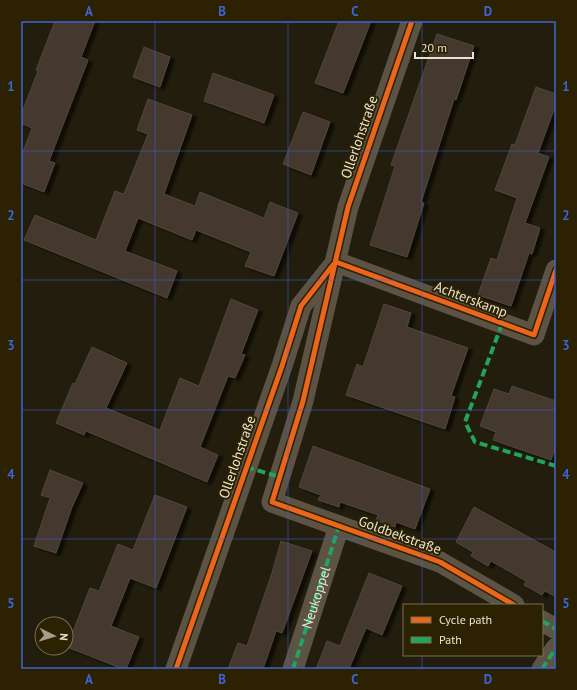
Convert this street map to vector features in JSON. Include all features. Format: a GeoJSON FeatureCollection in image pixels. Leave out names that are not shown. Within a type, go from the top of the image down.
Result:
{"type":"FeatureCollection","features":[{"type":"Feature","properties":{"kind":"street","name":"Ollerlohstraße"},"geometry":{"type":"LineString","coordinates":[[272,502],[303,401],[348,207],[412,21]]}},
{"type":"Feature","properties":{"kind":"street","name":"Ollerlohstraße"},"geometry":{"type":"LineString","coordinates":[[176,669],[282,366],[301,306],[336,262]]}},
{"type":"Feature","properties":{"kind":"street","name":"Achterskamp"},"geometry":{"type":"LineString","coordinates":[[336,262],[534,335],[556,270]]}},
{"type":"Feature","properties":{"kind":"street","name":"Goldbekstraße"},"geometry":{"type":"LineString","coordinates":[[272,502],[440,562],[512,604]]}},
{"type":"Feature","properties":{"kind":"street","name":"Neukoppel"},"geometry":{"type":"LineString","coordinates":[[293,669],[339,526]]}},
{"type":"Feature","properties":{"kind":"street"},"geometry":{"type":"LineString","coordinates":[[543,622],[556,630]]}},
{"type":"Feature","properties":{"kind":"street"},"geometry":{"type":"LineString","coordinates":[[542,669],[556,648]]}},
{"type":"Feature","properties":{"kind":"building"},"geometry":{"type":"Polygon","coordinates":[[[55,21],[95,21],[81,57],[88,60],[49,161],[55,163],[44,192],[21,183],[21,157],[32,128],[21,123],[21,115],[38,71],[36,70],[55,21]]]}},
{"type":"Feature","properties":{"kind":"building"},"geometry":{"type":"Polygon","coordinates":[[[339,21],[371,21],[343,93],[315,83],[339,21]]]}},
{"type":"Feature","properties":{"kind":"building"},"geometry":{"type":"Polygon","coordinates":[[[437,34],[474,46],[456,100],[454,99],[421,202],[424,203],[407,257],[370,245],[395,166],[391,165],[437,34]]]}},
{"type":"Feature","properties":{"kind":"building"},"geometry":{"type":"Polygon","coordinates":[[[144,47],[170,57],[160,87],[133,77],[144,47]]]}},
{"type":"Feature","properties":{"kind":"building"},"geometry":{"type":"Polygon","coordinates":[[[213,73],[274,95],[264,123],[204,101],[213,73]]]}},
{"type":"Feature","properties":{"kind":"building"},"geometry":{"type":"Polygon","coordinates":[[[536,87],[556,94],[556,104],[538,153],[549,157],[525,223],[540,228],[532,254],[529,253],[511,306],[478,295],[491,258],[497,260],[517,198],[495,190],[512,144],[515,145],[536,87]]]}},
{"type":"Feature","properties":{"kind":"building"},"geometry":{"type":"Polygon","coordinates":[[[148,99],[192,115],[164,194],[195,206],[200,192],[264,218],[270,202],[298,213],[274,276],[245,266],[251,252],[196,230],[192,240],[138,218],[125,251],[177,271],[167,298],[24,240],[35,215],[96,240],[115,191],[124,194],[148,134],[137,130],[148,99]]]}},
{"type":"Feature","properties":{"kind":"building"},"geometry":{"type":"Polygon","coordinates":[[[303,112],[330,122],[311,175],[283,164],[303,112]]]}},
{"type":"Feature","properties":{"kind":"building"},"geometry":{"type":"Polygon","coordinates":[[[231,299],[258,310],[241,354],[245,355],[235,378],[228,376],[200,447],[218,455],[207,482],[86,431],[84,435],[56,423],[73,383],[75,384],[92,347],[127,363],[106,408],[160,430],[180,378],[199,386],[231,299]]]}},
{"type":"Feature","properties":{"kind":"building"},"geometry":{"type":"Polygon","coordinates":[[[384,304],[411,313],[407,327],[468,348],[451,396],[455,397],[445,429],[346,395],[357,364],[363,367],[384,304]]]}},
{"type":"Feature","properties":{"kind":"building"},"geometry":{"type":"Polygon","coordinates":[[[512,386],[556,401],[556,446],[551,460],[493,440],[496,432],[480,426],[494,389],[509,394],[512,386]]]}},
{"type":"Feature","properties":{"kind":"building"},"geometry":{"type":"Polygon","coordinates":[[[313,446],[430,489],[415,529],[396,522],[395,527],[385,524],[376,520],[378,515],[340,502],[339,507],[318,500],[321,495],[299,487],[313,446]]]}},
{"type":"Feature","properties":{"kind":"building"},"geometry":{"type":"Polygon","coordinates":[[[50,470],[83,483],[72,507],[56,553],[34,546],[50,498],[41,495],[50,470]]]}},
{"type":"Feature","properties":{"kind":"building"},"geometry":{"type":"Polygon","coordinates":[[[155,495],[187,507],[156,588],[130,578],[111,626],[139,637],[126,669],[123,669],[74,650],[74,629],[90,588],[99,591],[118,544],[133,550],[155,495]]]}},
{"type":"Feature","properties":{"kind":"building"},"geometry":{"type":"Polygon","coordinates":[[[474,507],[556,552],[556,597],[545,591],[542,595],[524,585],[526,581],[491,561],[488,566],[471,556],[473,552],[456,542],[474,507]]]}},
{"type":"Feature","properties":{"kind":"building"},"geometry":{"type":"Polygon","coordinates":[[[281,541],[312,551],[282,633],[276,631],[263,669],[228,669],[238,643],[247,646],[272,573],[281,541]]]}},
{"type":"Feature","properties":{"kind":"building"},"geometry":{"type":"Polygon","coordinates":[[[369,573],[402,586],[382,635],[366,628],[349,669],[316,669],[327,641],[340,646],[369,573]]]}},
{"type":"Feature","properties":{"kind":"marked path"},"geometry":{"type":"LineString","coordinates":[[502,324],[465,422],[475,442],[556,466]]}},
{"type":"Feature","properties":{"kind":"marked path"},"geometry":{"type":"LineString","coordinates":[[246,467],[280,477]]}},
{"type":"Feature","properties":{"kind":"marked path"},"geometry":{"type":"LineString","coordinates":[[293,669],[339,526]]}},
{"type":"Feature","properties":{"kind":"marked path"},"geometry":{"type":"LineString","coordinates":[[543,622],[556,629]]}},
{"type":"Feature","properties":{"kind":"marked path"},"geometry":{"type":"LineString","coordinates":[[542,669],[556,648]]}},
{"type":"Feature","properties":{"kind":"cycle path"},"geometry":{"type":"LineString","coordinates":[[412,21],[348,207],[303,401],[272,502],[440,562],[512,604]]}},
{"type":"Feature","properties":{"kind":"cycle path"},"geometry":{"type":"LineString","coordinates":[[336,262],[534,335],[556,270]]}},
{"type":"Feature","properties":{"kind":"cycle path"},"geometry":{"type":"LineString","coordinates":[[176,669],[282,366],[301,306],[333,265]]}}]}
